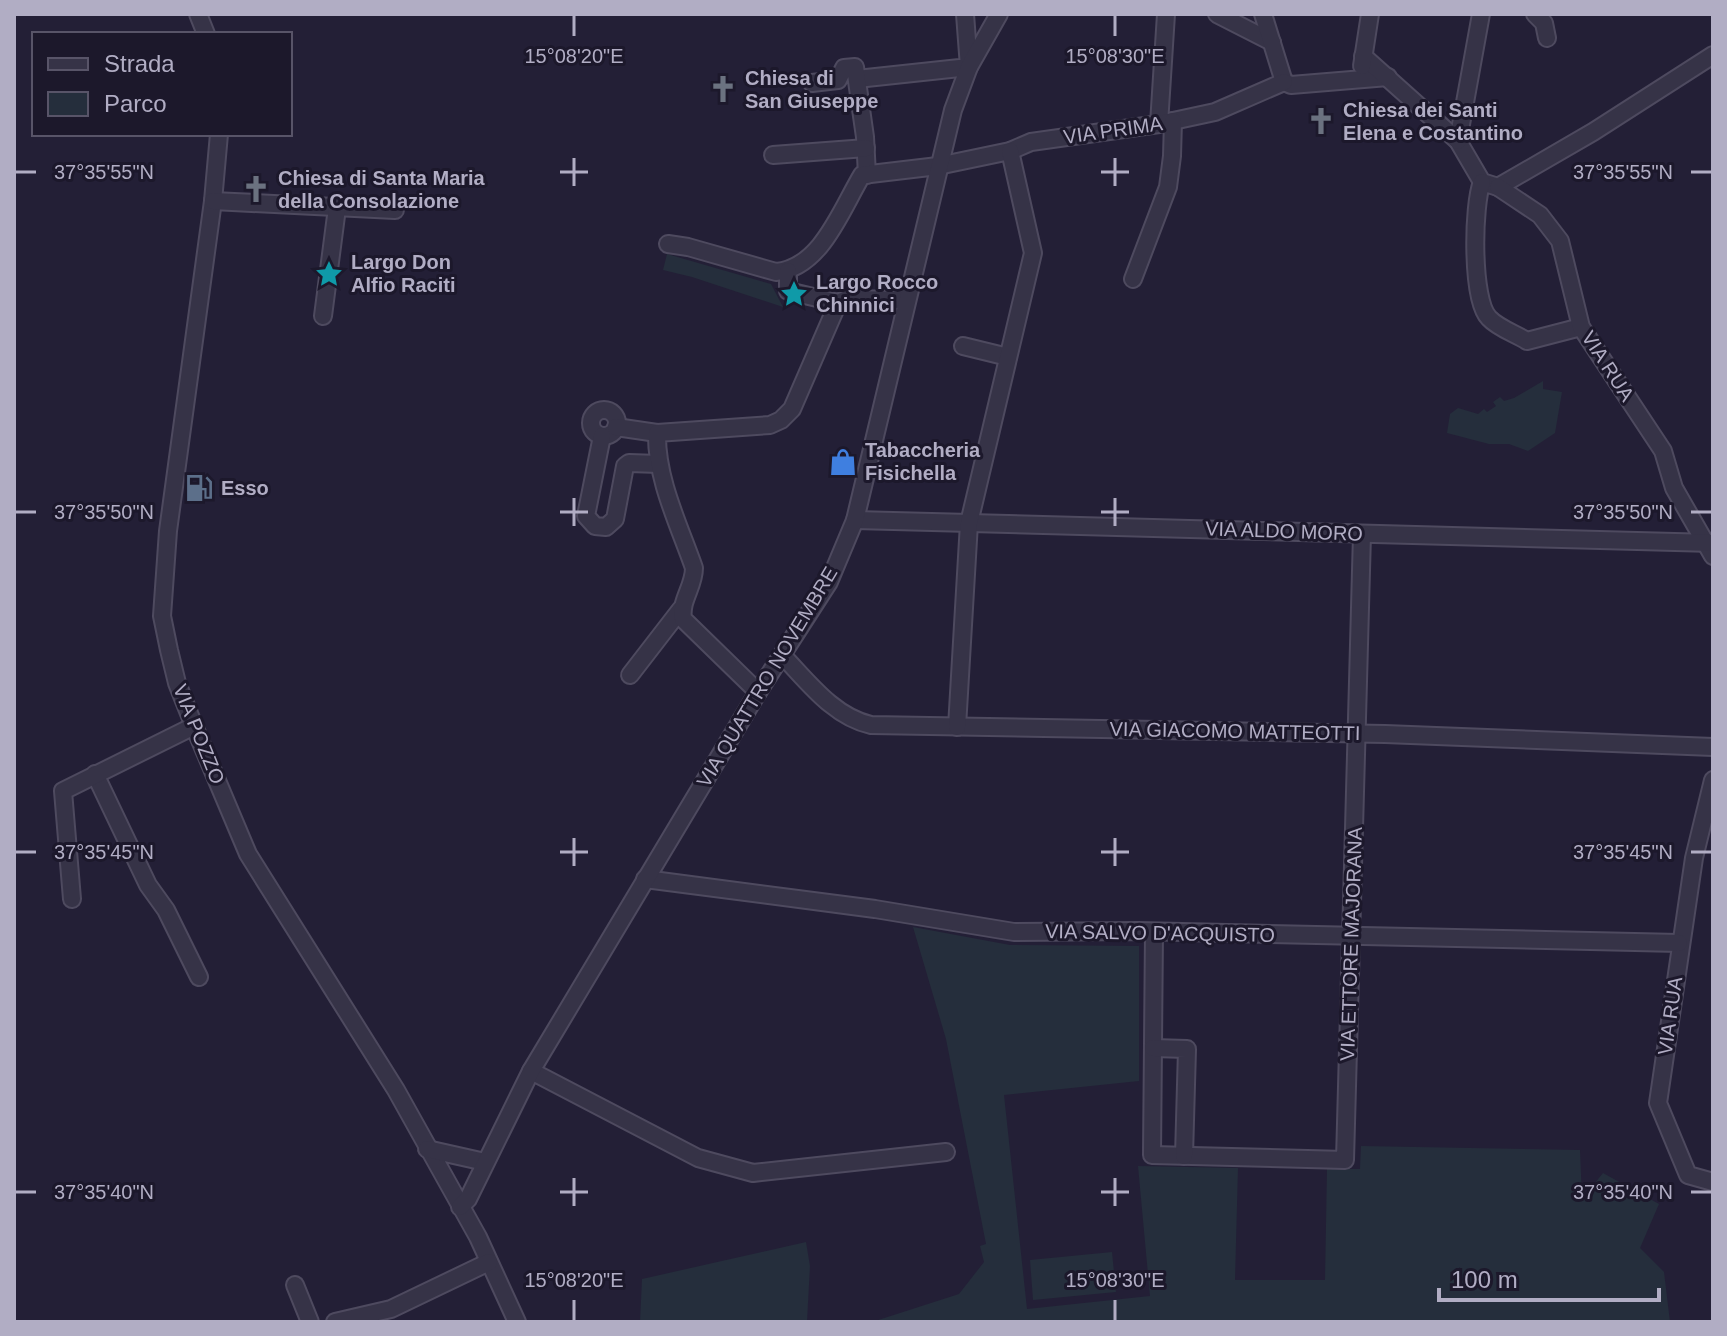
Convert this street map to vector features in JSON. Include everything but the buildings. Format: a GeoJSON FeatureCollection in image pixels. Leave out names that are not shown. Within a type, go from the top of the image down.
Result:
{"type":"FeatureCollection","features":[{"type":"Feature","properties":{"kind":"street"},"geometry":{"type":"LineString","coordinates":[[857,79],[969,67],[965,14]]}},
{"type":"Feature","properties":{"kind":"street","name":"VIA QUATTRO NOVEMBRE"},"geometry":{"type":"LineString","coordinates":[[460,1207],[468,1199],[531,1071],[758,692],[829,582],[855,520],[953,110],[969,67],[999,14]]}},
{"type":"Feature","properties":{"kind":"street"},"geometry":{"type":"LineString","coordinates":[[1133,279],[1168,187],[1172,156],[1166,122],[1166,14]]}},
{"type":"Feature","properties":{"kind":"street"},"geometry":{"type":"LineString","coordinates":[[1217,14],[1272,42]]}},
{"type":"Feature","properties":{"kind":"street"},"geometry":{"type":"LineString","coordinates":[[1263,14],[1284,82],[1291,85],[1388,77]]}},
{"type":"Feature","properties":{"kind":"street"},"geometry":{"type":"LineString","coordinates":[[1360,79],[1370,14]]}},
{"type":"Feature","properties":{"kind":"street"},"geometry":{"type":"LineString","coordinates":[[1458,141],[1481,14]]}},
{"type":"Feature","properties":{"kind":"street"},"geometry":{"type":"LineString","coordinates":[[1535,14],[1544,23],[1547,38]]}},
{"type":"Feature","properties":{"kind":"street"},"geometry":{"type":"LineString","coordinates":[[1581,327],[1527,341],[1488,318],[1478,294],[1476,196],[1490,184],[1593,132],[1712,55]]}},
{"type":"Feature","properties":{"kind":"street"},"geometry":{"type":"LineString","coordinates":[[1363,56],[1458,141],[1490,184]]}},
{"type":"Feature","properties":{"kind":"street"},"geometry":{"type":"LineString","coordinates":[[668,244],[776,272],[788,271],[811,257],[862,175],[867,175],[855,67],[844,68],[838,80],[812,83]]}},
{"type":"Feature","properties":{"kind":"street","name":"VIA PRIMA"},"geometry":{"type":"LineString","coordinates":[[867,175],[938,166],[1010,151],[1031,142],[1166,122],[1237,104],[1284,82]]}},
{"type":"Feature","properties":{"kind":"street","name":"VIA POZZO"},"geometry":{"type":"LineString","coordinates":[[219,136],[213,201],[166,545],[162,616],[177,683],[248,854],[396,1090],[489,1262],[517,1322]]}},
{"type":"Feature","properties":{"kind":"street"},"geometry":{"type":"LineString","coordinates":[[773,155],[866,148]]}},
{"type":"Feature","properties":{"kind":"street"},"geometry":{"type":"LineString","coordinates":[[957,727],[969,523],[1033,253],[1010,151]]}},
{"type":"Feature","properties":{"kind":"street","name":"VIA RUA"},"geometry":{"type":"LineString","coordinates":[[1490,184],[1540,215],[1560,241],[1581,327],[1663,451],[1674,488],[1710,547]]}},
{"type":"Feature","properties":{"kind":"street"},"geometry":{"type":"LineString","coordinates":[[213,201],[395,210]]}},
{"type":"Feature","properties":{"kind":"street"},"geometry":{"type":"LineString","coordinates":[[323,316],[337,208]]}},
{"type":"Feature","properties":{"kind":"street"},"geometry":{"type":"LineString","coordinates":[[788,271],[788,291],[838,303],[847,299],[907,300]]}},
{"type":"Feature","properties":{"kind":"street"},"geometry":{"type":"LineString","coordinates":[[659,464],[629,463],[625,466],[615,519],[606,527],[595,526],[586,516],[609,432],[657,433],[770,425],[781,420],[792,409],[838,303]]}},
{"type":"Feature","properties":{"kind":"street"},"geometry":{"type":"LineString","coordinates":[[963,346],[1008,357]]}},
{"type":"Feature","properties":{"kind":"street"},"geometry":{"type":"LineString","coordinates":[[630,675],[681,609],[694,580],[694,568],[659,464],[657,433]]}},
{"type":"Feature","properties":{"kind":"street","name":"VIA ALDO MORO"},"geometry":{"type":"LineString","coordinates":[[855,520],[1710,547]]}},
{"type":"Feature","properties":{"kind":"street","name":"VIA ETTORE MAJORANA"},"geometry":{"type":"LineString","coordinates":[[1153,1048],[1152,1155],[1345,1160],[1362,534]]}},
{"type":"Feature","properties":{"kind":"street"},"geometry":{"type":"LineString","coordinates":[[681,609],[683,619],[758,692]]}},
{"type":"Feature","properties":{"kind":"street","name":"VIA GIACOMO MATTEOTTI"},"geometry":{"type":"LineString","coordinates":[[783,656],[819,694],[859,722],[957,727],[1356,733],[1713,747]]}},
{"type":"Feature","properties":{"kind":"street"},"geometry":{"type":"LineString","coordinates":[[72,899],[63,791],[194,726]]}},
{"type":"Feature","properties":{"kind":"street"},"geometry":{"type":"LineString","coordinates":[[95,774],[148,885],[166,910],[199,977]]}},
{"type":"Feature","properties":{"kind":"street","name":"VIA RUA"},"geometry":{"type":"LineString","coordinates":[[1713,780],[1694,858],[1679,943],[1658,1103],[1688,1175],[1713,1182]]}},
{"type":"Feature","properties":{"kind":"street","name":"VIA SALVO D'ACQUISTO"},"geometry":{"type":"LineString","coordinates":[[645,879],[875,909],[1014,932],[1679,943]]}},
{"type":"Feature","properties":{"kind":"street"},"geometry":{"type":"LineString","coordinates":[[1154,932],[1153,1048],[1187,1049],[1184,1156]]}},
{"type":"Feature","properties":{"kind":"street"},"geometry":{"type":"LineString","coordinates":[[531,1071],[698,1158],[753,1173],[946,1152]]}},
{"type":"Feature","properties":{"kind":"street"},"geometry":{"type":"LineString","coordinates":[[427,1149],[485,1162]]}},
{"type":"Feature","properties":{"kind":"street"},"geometry":{"type":"LineString","coordinates":[[335,1322],[391,1309],[489,1262]]}},
{"type":"Feature","properties":{"kind":"street"},"geometry":{"type":"LineString","coordinates":[[295,1285],[310,1322]]}},
{"type":"Feature","properties":{"kind":"green space"},"geometry":{"type":"Polygon","coordinates":[[[667,254],[771,284],[783,307],[663,270],[667,254]]]}},
{"type":"Feature","properties":{"kind":"green space"},"geometry":{"type":"Polygon","coordinates":[[[1543,381],[1543,389],[1562,392],[1555,433],[1528,451],[1509,444],[1489,444],[1447,433],[1450,414],[1458,408],[1478,414],[1484,409],[1487,412],[1496,406],[1493,402],[1500,397],[1504,401],[1514,398],[1543,381]]]}},
{"type":"Feature","properties":{"kind":"green space"},"geometry":{"type":"Polygon","coordinates":[[[913,927],[1010,945],[1139,946],[1139,1081],[1004,1095],[1027,1309],[1150,1296],[1138,1166],[1238,1168],[1235,1280],[1325,1280],[1327,1169],[1360,1169],[1361,1146],[1580,1150],[1582,1199],[1603,1173],[1659,1204],[1640,1248],[1664,1272],[1670,1322],[872,1322],[959,1294],[984,1262],[980,1246],[986,1244],[946,1039],[913,927]]]}},
{"type":"Feature","properties":{"kind":"green space"},"geometry":{"type":"Polygon","coordinates":[[[806,1242],[810,1266],[807,1322],[640,1322],[642,1279],[806,1242]]]}},
{"type":"Feature","properties":{"kind":"green space"},"geometry":{"type":"Polygon","coordinates":[[[1112,1252],[1116,1292],[1033,1300],[1030,1260],[1112,1252]]]}},
{"type":"Feature","properties":{"kind":"place","name":"Chiesa di San Giuseppe"},"geometry":{"type":"Point","coordinates":[723,89]}},
{"type":"Feature","properties":{"kind":"place","name":"Chiesa dei Santi Elena e Costantino"},"geometry":{"type":"Point","coordinates":[1321,121]}},
{"type":"Feature","properties":{"kind":"place","name":"Chiesa di Santa Maria della Consolazione"},"geometry":{"type":"Point","coordinates":[256,189]}},
{"type":"Feature","properties":{"kind":"place","name":"Largo Don Alfio Raciti"},"geometry":{"type":"Point","coordinates":[329,274]}},
{"type":"Feature","properties":{"kind":"place","name":"Largo Rocco Chinnici"},"geometry":{"type":"Point","coordinates":[794,294]}},
{"type":"Feature","properties":{"kind":"place","name":"Tabaccheria Fisichella"},"geometry":{"type":"Point","coordinates":[843,462]}},
{"type":"Feature","properties":{"kind":"place","name":"Esso"},"geometry":{"type":"Point","coordinates":[199,488]}}]}
